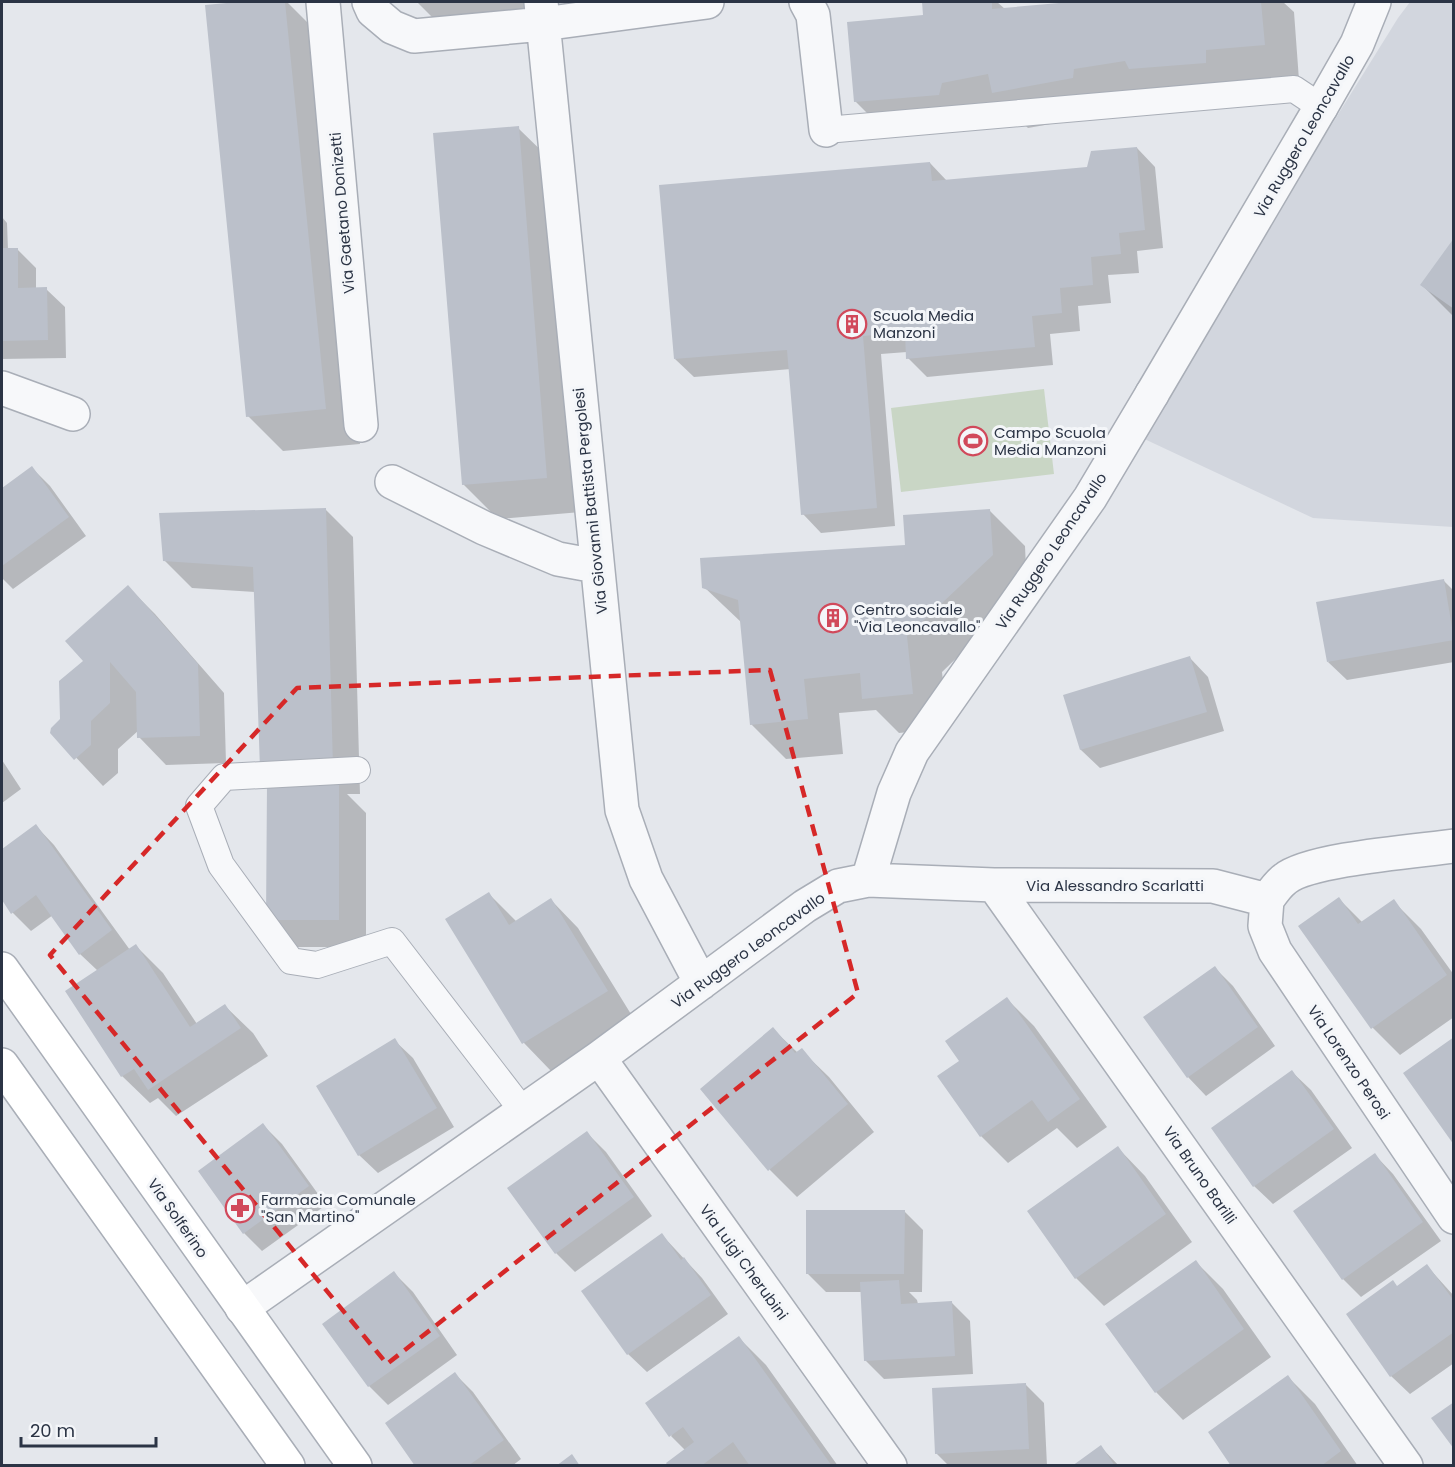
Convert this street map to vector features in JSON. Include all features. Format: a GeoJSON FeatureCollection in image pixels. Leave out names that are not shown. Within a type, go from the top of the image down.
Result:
{"type":"FeatureCollection","features":[{"type":"Feature","properties":{"kind":"main road","name":"Via Solferino"},"geometry":{"type":"LineString","coordinates":[[2,969],[355,1466]]}},
{"type":"Feature","properties":{"kind":"main road"},"geometry":{"type":"LineString","coordinates":[[2,1065],[288,1466]]}},
{"type":"Feature","properties":{"kind":"street","name":"Via Gaetano Donizetti"},"geometry":{"type":"LineString","coordinates":[[323,2],[361,425]]}},
{"type":"Feature","properties":{"kind":"street"},"geometry":{"type":"LineString","coordinates":[[369,2],[373,11],[391,14],[414,36],[542,13],[707,2]]}},
{"type":"Feature","properties":{"kind":"street"},"geometry":{"type":"LineString","coordinates":[[806,2],[813,15],[825,130]]}},
{"type":"Feature","properties":{"kind":"street","name":"Via Ruggero Leoncavallo"},"geometry":{"type":"LineString","coordinates":[[242,1308],[598,1058],[805,906],[838,886],[868,880],[894,793],[912,752],[1090,498],[1357,44],[1374,2]]}},
{"type":"Feature","properties":{"kind":"street","name":"Via Giovanni Battista Pergolesi"},"geometry":{"type":"LineString","coordinates":[[542,13],[622,810],[645,879],[701,983]]}},
{"type":"Feature","properties":{"kind":"street"},"geometry":{"type":"LineString","coordinates":[[2,388],[73,414]]}},
{"type":"Feature","properties":{"kind":"street"},"geometry":{"type":"LineString","coordinates":[[392,482],[484,528],[558,560],[596,566]]}},
{"type":"Feature","properties":{"kind":"street"},"geometry":{"type":"LineString","coordinates":[[1267,900],[1285,878],[1305,869],[1454,846]]}},
{"type":"Feature","properties":{"kind":"street","name":"Via Alessandro Scarlatti"},"geometry":{"type":"LineString","coordinates":[[868,880],[994,885],[1213,886],[1267,900]]}},
{"type":"Feature","properties":{"kind":"street","name":"Via Bruno Barilli"},"geometry":{"type":"LineString","coordinates":[[994,885],[1406,1466]]}},
{"type":"Feature","properties":{"kind":"street","name":"Via Lorenzo Perosi"},"geometry":{"type":"LineString","coordinates":[[1267,900],[1265,926],[1275,951],[1454,1217]]}},
{"type":"Feature","properties":{"kind":"street","name":"Via Luigi Cherubini"},"geometry":{"type":"LineString","coordinates":[[598,1058],[890,1466]]}},
{"type":"Feature","properties":{"kind":"lane"},"geometry":{"type":"LineString","coordinates":[[825,130],[1294,89],[1321,106]]}},
{"type":"Feature","properties":{"kind":"lane"},"geometry":{"type":"LineString","coordinates":[[357,770],[224,777],[199,806],[221,865],[291,961],[317,965],[392,941],[523,1111]]}},
{"type":"Feature","properties":{"kind":"highlighted area"},"geometry":{"type":"Polygon","coordinates":[[[770,670],[858,993],[387,1364],[50,955],[297,688],[770,670]]]}},
{"type":"Feature","properties":{"kind":"shaded area"},"geometry":{"type":"Polygon","coordinates":[[[1410,2],[1453,2],[1453,527],[1313,518],[1138,436],[1410,2]]]}},
{"type":"Feature","properties":{"kind":"green space","name":"Campo Scuola Media Manzoni"},"geometry":{"type":"Polygon","coordinates":[[[1044,389],[1054,474],[901,492],[891,408],[1044,389]]]}},
{"type":"Feature","properties":{"kind":"building"},"geometry":{"type":"Polygon","coordinates":[[[285,2],[326,409],[246,417],[205,5],[285,2]]]}},
{"type":"Feature","properties":{"kind":"building"},"geometry":{"type":"Polygon","coordinates":[[[922,2],[992,2],[992,9],[1059,2],[1261,2],[1265,45],[1206,50],[1206,63],[1129,69],[1125,61],[1074,69],[1073,78],[992,93],[988,74],[942,83],[939,95],[854,102],[847,22],[923,15],[922,2]]]}},
{"type":"Feature","properties":{"kind":"building"},"geometry":{"type":"Polygon","coordinates":[[[519,126],[547,478],[462,485],[433,133],[519,126]]]}},
{"type":"Feature","properties":{"kind":"building","name":"Scuola Media Manzoni"},"geometry":{"type":"Polygon","coordinates":[[[1137,147],[1145,230],[1119,233],[1121,254],[1091,257],[1093,285],[1060,288],[1062,313],[1032,316],[1035,347],[906,359],[905,332],[863,336],[877,508],[801,515],[787,350],[674,359],[659,185],[930,162],[932,181],[1087,167],[1091,151],[1137,147]]]}},
{"type":"Feature","properties":{"kind":"building"},"geometry":{"type":"Polygon","coordinates":[[[1454,238],[1454,309],[1420,285],[1454,238]]]}},
{"type":"Feature","properties":{"kind":"building"},"geometry":{"type":"Polygon","coordinates":[[[2,248],[18,248],[18,288],[47,287],[48,340],[2,341],[2,248]]]}},
{"type":"Feature","properties":{"kind":"building"},"geometry":{"type":"Polygon","coordinates":[[[32,466],[69,517],[2,566],[2,488],[32,466]]]}},
{"type":"Feature","properties":{"kind":"building"},"geometry":{"type":"Polygon","coordinates":[[[326,508],[333,767],[260,769],[253,567],[163,561],[159,513],[326,508]]]}},
{"type":"Feature","properties":{"kind":"building","name":"Centro sociale \"Via Leoncavallo\""},"geometry":{"type":"Polygon","coordinates":[[[990,509],[993,555],[907,636],[913,694],[862,699],[860,673],[804,679],[808,719],[750,725],[738,600],[702,588],[700,558],[905,545],[903,515],[990,509]]]}},
{"type":"Feature","properties":{"kind":"building"},"geometry":{"type":"Polygon","coordinates":[[[1444,579],[1454,640],[1327,662],[1316,602],[1444,579]]]}},
{"type":"Feature","properties":{"kind":"building"},"geometry":{"type":"Polygon","coordinates":[[[128,585],[198,664],[200,736],[137,738],[136,692],[110,662],[110,703],[91,721],[91,745],[74,760],[50,733],[51,728],[60,719],[59,681],[83,661],[65,641],[128,585]]]}},
{"type":"Feature","properties":{"kind":"building"},"geometry":{"type":"Polygon","coordinates":[[[1190,656],[1207,712],[1080,750],[1063,695],[1190,656]]]}},
{"type":"Feature","properties":{"kind":"building"},"geometry":{"type":"Polygon","coordinates":[[[267,784],[339,784],[339,920],[266,920],[267,784]]]}},
{"type":"Feature","properties":{"kind":"building"},"geometry":{"type":"Polygon","coordinates":[[[36,824],[112,930],[79,955],[36,895],[11,914],[2,900],[2,849],[36,824]]]}},
{"type":"Feature","properties":{"kind":"building"},"geometry":{"type":"Polygon","coordinates":[[[489,892],[509,925],[551,898],[608,991],[522,1044],[445,919],[489,892]]]}},
{"type":"Feature","properties":{"kind":"building"},"geometry":{"type":"Polygon","coordinates":[[[1339,897],[1358,924],[1394,899],[1447,975],[1371,1029],[1298,926],[1339,897]]]}},
{"type":"Feature","properties":{"kind":"building"},"geometry":{"type":"Polygon","coordinates":[[[136,944],[190,1027],[225,1004],[241,1028],[148,1090],[134,1069],[121,1077],[65,991],[136,944]]]}},
{"type":"Feature","properties":{"kind":"building"},"geometry":{"type":"Polygon","coordinates":[[[1215,966],[1258,1027],[1187,1078],[1143,1017],[1215,966]]]}},
{"type":"Feature","properties":{"kind":"building"},"geometry":{"type":"Polygon","coordinates":[[[1007,997],[1080,1099],[1048,1122],[1032,1100],[980,1137],[937,1076],[959,1061],[945,1041],[1007,997]]]}},
{"type":"Feature","properties":{"kind":"building"},"geometry":{"type":"Polygon","coordinates":[[[773,1027],[795,1053],[802,1048],[848,1104],[768,1171],[700,1089],[773,1027]]]}},
{"type":"Feature","properties":{"kind":"building"},"geometry":{"type":"Polygon","coordinates":[[[1454,1037],[1454,1145],[1403,1073],[1454,1037]]]}},
{"type":"Feature","properties":{"kind":"building"},"geometry":{"type":"Polygon","coordinates":[[[395,1038],[437,1108],[358,1156],[316,1086],[395,1038]]]}},
{"type":"Feature","properties":{"kind":"building"},"geometry":{"type":"Polygon","coordinates":[[[1292,1070],[1334,1129],[1253,1187],[1211,1128],[1292,1070]]]}},
{"type":"Feature","properties":{"kind":"building"},"geometry":{"type":"Polygon","coordinates":[[[263,1123],[309,1186],[243,1234],[198,1171],[263,1123]]]}},
{"type":"Feature","properties":{"kind":"building"},"geometry":{"type":"Polygon","coordinates":[[[587,1131],[634,1197],[555,1254],[507,1188],[587,1131]]]}},
{"type":"Feature","properties":{"kind":"building"},"geometry":{"type":"Polygon","coordinates":[[[1118,1146],[1166,1214],[1075,1279],[1027,1211],[1118,1146]]]}},
{"type":"Feature","properties":{"kind":"building"},"geometry":{"type":"Polygon","coordinates":[[[1375,1153],[1423,1222],[1342,1280],[1293,1211],[1375,1153]]]}},
{"type":"Feature","properties":{"kind":"building"},"geometry":{"type":"Polygon","coordinates":[[[806,1210],[905,1210],[904,1274],[806,1274],[806,1210]]]}},
{"type":"Feature","properties":{"kind":"building"},"geometry":{"type":"Polygon","coordinates":[[[662,1233],[681,1260],[684,1257],[711,1295],[627,1355],[581,1291],[662,1233]]]}},
{"type":"Feature","properties":{"kind":"building"},"geometry":{"type":"Polygon","coordinates":[[[1196,1260],[1244,1329],[1155,1393],[1105,1324],[1196,1260]]]}},
{"type":"Feature","properties":{"kind":"building"},"geometry":{"type":"Polygon","coordinates":[[[1427,1264],[1454,1301],[1454,1332],[1390,1377],[1346,1314],[1393,1280],[1397,1286],[1427,1264]]]}},
{"type":"Feature","properties":{"kind":"building"},"geometry":{"type":"Polygon","coordinates":[[[394,1271],[440,1336],[368,1387],[322,1324],[394,1271]]]}},
{"type":"Feature","properties":{"kind":"building"},"geometry":{"type":"Polygon","coordinates":[[[899,1280],[901,1304],[952,1301],[955,1356],[864,1361],[860,1282],[899,1280]]]}},
{"type":"Feature","properties":{"kind":"building"},"geometry":{"type":"Polygon","coordinates":[[[739,1336],[832,1466],[750,1466],[733,1442],[701,1466],[668,1466],[666,1463],[694,1442],[683,1427],[669,1437],[645,1403],[739,1336]]]}},
{"type":"Feature","properties":{"kind":"building"},"geometry":{"type":"Polygon","coordinates":[[[455,1372],[504,1440],[468,1466],[415,1466],[385,1423],[455,1372]]]}},
{"type":"Feature","properties":{"kind":"building"},"geometry":{"type":"Polygon","coordinates":[[[1288,1375],[1341,1451],[1321,1466],[1231,1466],[1208,1432],[1288,1375]]]}},
{"type":"Feature","properties":{"kind":"building"},"geometry":{"type":"Polygon","coordinates":[[[1026,1383],[1029,1449],[935,1454],[932,1388],[1026,1383]]]}},
{"type":"Feature","properties":{"kind":"building"},"geometry":{"type":"Polygon","coordinates":[[[1454,1402],[1454,1449],[1431,1418],[1454,1402]]]}},
{"type":"Feature","properties":{"kind":"building"},"geometry":{"type":"Polygon","coordinates":[[[1101,1445],[1115,1466],[1072,1466],[1101,1445]]]}},
{"type":"Feature","properties":{"kind":"building"},"geometry":{"type":"Polygon","coordinates":[[[572,1454],[580,1466],[556,1466],[572,1454]]]}},
{"type":"Feature","properties":{"kind":"place","name":"Scuola Media Manzoni"},"geometry":{"type":"Point","coordinates":[852,324]}},
{"type":"Feature","properties":{"kind":"place","name":"Campo Scuola Media Manzoni"},"geometry":{"type":"Point","coordinates":[973,441]}},
{"type":"Feature","properties":{"kind":"place","name":"Centro sociale \"Via Leoncavallo\""},"geometry":{"type":"Point","coordinates":[833,618]}},
{"type":"Feature","properties":{"kind":"place","name":"Farmacia Comunale \"San Martino\""},"geometry":{"type":"Point","coordinates":[240,1208]}}]}
